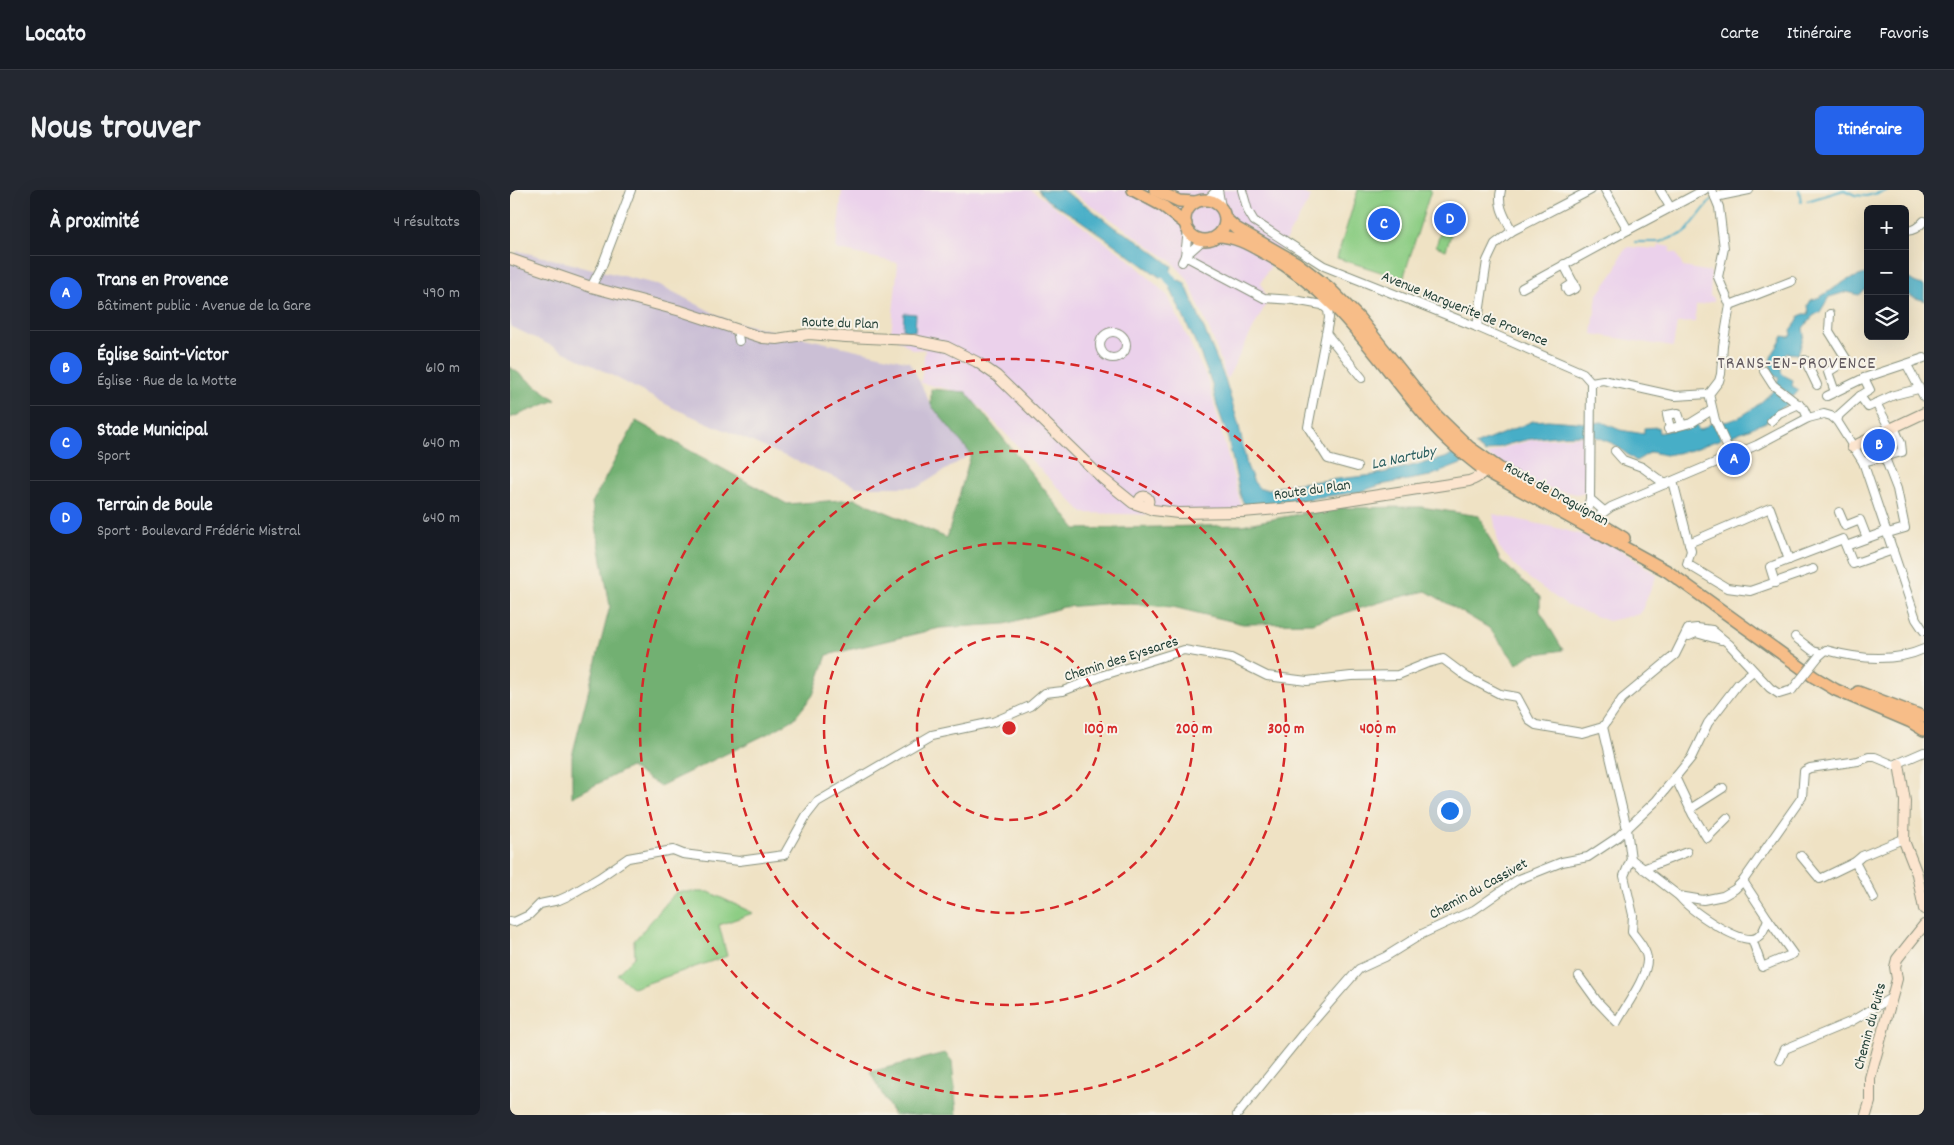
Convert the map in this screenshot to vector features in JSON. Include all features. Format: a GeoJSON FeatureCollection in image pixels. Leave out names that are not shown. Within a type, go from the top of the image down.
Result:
{"type":"FeatureCollection","features":[{"type":"Feature","properties":{"kind":"main road"},"geometry":{"type":"LineString","coordinates":[[1133,190],[1164,206],[1187,227],[1192,235],[1204,240],[1217,236],[1222,232],[1226,219],[1221,207],[1215,202],[1179,201],[1155,190]]}},
{"type":"Feature","properties":{"kind":"main road"},"geometry":{"type":"LineString","coordinates":[[1187,227],[1187,212],[1201,201]]}},
{"type":"Feature","properties":{"kind":"main road","name":"Route de Draguignan"},"geometry":{"type":"LineString","coordinates":[[1226,219],[1236,228],[1297,263],[1328,287],[1359,318],[1464,448]]}},
{"type":"Feature","properties":{"kind":"main road","name":"Route de Draguignan"},"geometry":{"type":"LineString","coordinates":[[1217,236],[1243,241],[1256,248],[1292,269],[1323,294],[1356,329],[1431,422],[1481,462],[1541,502],[1589,514],[1643,557],[1694,590],[1814,677],[1836,690],[1911,722],[1924,730]]}},
{"type":"Feature","properties":{"kind":"main road","name":"Route de Draguignan"},"geometry":{"type":"LineString","coordinates":[[1481,462],[1589,514],[1692,580],[1819,672],[1863,694],[1924,717]]}},
{"type":"Feature","properties":{"kind":"street"},"geometry":{"type":"LineString","coordinates":[[591,287],[602,266],[631,190]]}},
{"type":"Feature","properties":{"kind":"street"},"geometry":{"type":"LineString","coordinates":[[1201,201],[1217,190],[1221,207]]}},
{"type":"Feature","properties":{"kind":"street","name":"Avenue Marguerite de Provence"},"geometry":{"type":"LineString","coordinates":[[1242,190],[1248,211],[1254,221],[1324,266],[1567,364],[1583,373],[1591,382]]}},
{"type":"Feature","properties":{"kind":"street"},"geometry":{"type":"LineString","coordinates":[[1501,190],[1500,208],[1512,231]]}},
{"type":"Feature","properties":{"kind":"street"},"geometry":{"type":"LineString","coordinates":[[1477,327],[1490,252],[1500,239],[1591,190]]}},
{"type":"Feature","properties":{"kind":"street"},"geometry":{"type":"LineString","coordinates":[[1605,190],[1628,230]]}},
{"type":"Feature","properties":{"kind":"street"},"geometry":{"type":"LineString","coordinates":[[1660,190],[1670,207]]}},
{"type":"Feature","properties":{"kind":"street"},"geometry":{"type":"LineString","coordinates":[[1522,288],[1704,190]]}},
{"type":"Feature","properties":{"kind":"street"},"geometry":{"type":"LineString","coordinates":[[1731,456],[1714,420],[1709,394],[1719,381],[1721,374],[1722,352],[1730,305],[1718,277],[1724,248],[1719,206],[1713,193],[1749,190]]}},
{"type":"Feature","properties":{"kind":"street"},"geometry":{"type":"LineString","coordinates":[[1909,231],[1924,221]]}},
{"type":"Feature","properties":{"kind":"street"},"geometry":{"type":"LineString","coordinates":[[1184,259],[1187,227]]}},
{"type":"Feature","properties":{"kind":"street"},"geometry":{"type":"LineString","coordinates":[[1184,259],[1204,240]]}},
{"type":"Feature","properties":{"kind":"street"},"geometry":{"type":"LineString","coordinates":[[1184,259],[1264,298],[1294,300],[1322,305],[1328,310],[1329,318],[1308,427],[1328,459],[1357,467]]}},
{"type":"Feature","properties":{"kind":"street","name":"Route du Plan"},"geometry":{"type":"LineString","coordinates":[[510,260],[591,287],[681,311],[763,338],[777,339],[809,334],[913,340],[946,347],[977,362],[997,376],[1102,478],[1125,496],[1143,503],[1153,510],[1197,514],[1302,508],[1462,482],[1481,462]]}},
{"type":"Feature","properties":{"kind":"street"},"geometry":{"type":"LineString","coordinates":[[1564,264],[1574,283]]}},
{"type":"Feature","properties":{"kind":"street"},"geometry":{"type":"LineString","coordinates":[[1730,305],[1792,281]]}},
{"type":"Feature","properties":{"kind":"street"},"geometry":{"type":"LineString","coordinates":[[1830,314],[1829,330],[1847,360],[1828,372],[1835,392]]}},
{"type":"Feature","properties":{"kind":"street"},"geometry":{"type":"LineString","coordinates":[[737,330],[739,341]]}},
{"type":"Feature","properties":{"kind":"street"},"geometry":{"type":"LineString","coordinates":[[1326,333],[1362,378]]}},
{"type":"Feature","properties":{"kind":"street"},"geometry":{"type":"LineString","coordinates":[[1827,396],[1864,378],[1924,358]]}},
{"type":"Feature","properties":{"kind":"street"},"geometry":{"type":"LineString","coordinates":[[1805,360],[1818,385]]}},
{"type":"Feature","properties":{"kind":"street"},"geometry":{"type":"LineString","coordinates":[[1907,365],[1918,389],[1924,397]]}},
{"type":"Feature","properties":{"kind":"street"},"geometry":{"type":"LineString","coordinates":[[1764,371],[1774,385],[1804,409],[1808,418]]}},
{"type":"Feature","properties":{"kind":"street"},"geometry":{"type":"LineString","coordinates":[[1837,421],[1839,415],[1860,396],[1870,390],[1864,378]]}},
{"type":"Feature","properties":{"kind":"street"},"geometry":{"type":"LineString","coordinates":[[1589,514],[1591,382],[1602,380],[1675,396],[1709,394]]}},
{"type":"Feature","properties":{"kind":"street"},"geometry":{"type":"LineString","coordinates":[[1860,396],[1868,407],[1899,393],[1918,389]]}},
{"type":"Feature","properties":{"kind":"street"},"geometry":{"type":"LineString","coordinates":[[1771,421],[1779,413],[1796,402]]}},
{"type":"Feature","properties":{"kind":"street"},"geometry":{"type":"LineString","coordinates":[[1863,462],[1885,458],[1902,452],[1901,443],[1876,402]]}},
{"type":"Feature","properties":{"kind":"street"},"geometry":{"type":"LineString","coordinates":[[1682,425],[1678,413],[1667,415],[1669,428],[1691,423],[1712,410]]}},
{"type":"Feature","properties":{"kind":"street"},"geometry":{"type":"LineString","coordinates":[[1852,447],[1924,413]]}},
{"type":"Feature","properties":{"kind":"street"},"geometry":{"type":"LineString","coordinates":[[1541,502],[1558,506],[1574,514],[1604,511],[1757,445],[1808,418],[1824,414],[1831,416],[1837,421],[1863,462],[1893,550],[1924,631]]}},
{"type":"Feature","properties":{"kind":"street"},"geometry":{"type":"LineString","coordinates":[[1616,450],[1623,460],[1642,467],[1665,484]]}},
{"type":"Feature","properties":{"kind":"street"},"geometry":{"type":"LineString","coordinates":[[1846,546],[1905,528],[1897,488],[1885,458]]}},
{"type":"Feature","properties":{"kind":"street"},"geometry":{"type":"LineString","coordinates":[[1673,481],[1690,547],[1687,564],[1727,588],[1750,591],[1813,569]]}},
{"type":"Feature","properties":{"kind":"street"},"geometry":{"type":"LineString","coordinates":[[1690,547],[1770,508],[1789,560]]}},
{"type":"Feature","properties":{"kind":"street"},"geometry":{"type":"LineString","coordinates":[[1589,514],[1604,511]]}},
{"type":"Feature","properties":{"kind":"street"},"geometry":{"type":"LineString","coordinates":[[1839,512],[1845,526],[1860,520],[1867,538]]}},
{"type":"Feature","properties":{"kind":"street"},"geometry":{"type":"LineString","coordinates":[[1775,583],[1770,567],[1843,539],[1853,564],[1893,550]]}},
{"type":"Feature","properties":{"kind":"street"},"geometry":{"type":"LineString","coordinates":[[1579,976],[1597,1001],[1617,1022],[1644,974],[1648,958],[1632,932],[1633,915],[1624,876],[1631,859],[1627,829],[1603,726],[1622,699],[1675,655],[1684,637],[1696,633],[1729,644],[1753,671],[1778,694],[1792,690],[1819,654],[1826,650],[1859,658],[1880,658],[1924,649]]}},
{"type":"Feature","properties":{"kind":"street"},"geometry":{"type":"LineString","coordinates":[[1795,637],[1819,654]]}},
{"type":"Feature","properties":{"kind":"street","name":"Chemin des Eyssares"},"geometry":{"type":"LineString","coordinates":[[510,921],[514,922],[529,914],[540,904],[568,896],[628,858],[673,850],[683,854],[739,861],[784,855],[806,816],[817,802],[932,735],[993,722],[1030,706],[1045,693],[1063,691],[1104,675],[1184,650],[1231,658],[1268,676],[1307,681],[1351,676],[1398,675],[1443,659],[1467,677],[1500,694],[1517,697],[1530,721],[1536,726],[1582,733],[1603,726]]}},
{"type":"Feature","properties":{"kind":"street","name":"Chemin du Cassivet"},"geometry":{"type":"LineString","coordinates":[[1237,1115],[1305,1031],[1359,969],[1385,958],[1422,934],[1474,910],[1517,880],[1562,862],[1588,857],[1627,829],[1656,801],[1691,758],[1708,723],[1738,684],[1753,671]]}},
{"type":"Feature","properties":{"kind":"street"},"geometry":{"type":"LineString","coordinates":[[1679,896],[1703,900],[1712,899],[1723,896],[1735,889],[1802,798],[1804,771],[1810,768],[1848,763],[1869,757],[1875,757],[1894,765],[1924,752]]}},
{"type":"Feature","properties":{"kind":"street"},"geometry":{"type":"LineString","coordinates":[[1899,764],[1905,801],[1904,839],[1917,874],[1924,909]]}},
{"type":"Feature","properties":{"kind":"street"},"geometry":{"type":"LineString","coordinates":[[1675,777],[1690,809],[1708,838],[1727,818]]}},
{"type":"Feature","properties":{"kind":"street"},"geometry":{"type":"LineString","coordinates":[[1690,809],[1723,788]]}},
{"type":"Feature","properties":{"kind":"street"},"geometry":{"type":"LineString","coordinates":[[1822,883],[1862,856],[1904,839]]}},
{"type":"Feature","properties":{"kind":"street"},"geometry":{"type":"LineString","coordinates":[[1643,869],[1687,852]]}},
{"type":"Feature","properties":{"kind":"street"},"geometry":{"type":"LineString","coordinates":[[1801,856],[1820,879],[1855,862]]}},
{"type":"Feature","properties":{"kind":"street"},"geometry":{"type":"LineString","coordinates":[[1631,859],[1679,896],[1685,905],[1725,930],[1752,939],[1764,930],[1768,919]]}},
{"type":"Feature","properties":{"kind":"street"},"geometry":{"type":"LineString","coordinates":[[1855,862],[1874,898]]}},
{"type":"Feature","properties":{"kind":"street"},"geometry":{"type":"LineString","coordinates":[[1742,881],[1793,954],[1762,966],[1752,939]]}},
{"type":"Feature","properties":{"kind":"street","name":"Chemin du Puits"},"geometry":{"type":"LineString","coordinates":[[1866,1115],[1870,1102],[1870,1078],[1897,979],[1895,967],[1897,959],[1924,925]]}},
{"type":"Feature","properties":{"kind":"street"},"geometry":{"type":"LineString","coordinates":[[1780,1060],[1785,1049],[1850,1022],[1891,998]]}},
{"type":"Feature","properties":{"kind":"shaded area"},"geometry":{"type":"Polygon","coordinates":[[[842,190],[1031,190],[1129,259],[1168,296],[1208,381],[1242,509],[1163,515],[1083,513],[966,393],[921,383],[925,349],[913,350],[891,334],[898,263],[836,249],[842,190]]]}},
{"type":"Feature","properties":{"kind":"shaded area"},"geometry":{"type":"Polygon","coordinates":[[[1069,190],[1297,190],[1311,197],[1261,282],[1267,302],[1227,379],[1213,339],[1187,278],[1171,261],[1069,190]]]}},
{"type":"Feature","properties":{"kind":"shaded area"},"geometry":{"type":"Polygon","coordinates":[[[1659,245],[1671,247],[1670,252],[1676,253],[1683,267],[1711,272],[1710,296],[1714,298],[1714,301],[1696,306],[1695,322],[1677,323],[1673,347],[1592,334],[1597,296],[1615,271],[1623,251],[1629,247],[1658,249],[1659,245]]]}},
{"type":"Feature","properties":{"kind":"shaded area"},"geometry":{"type":"Polygon","coordinates":[[[518,251],[660,285],[729,321],[910,362],[931,405],[971,454],[918,487],[857,487],[673,408],[602,370],[510,326],[510,261],[518,251]]]}},
{"type":"Feature","properties":{"kind":"shaded area"},"geometry":{"type":"Polygon","coordinates":[[[1588,436],[1586,492],[1577,494],[1540,487],[1517,475],[1487,455],[1506,447],[1532,440],[1588,436]]]}},
{"type":"Feature","properties":{"kind":"shaded area"},"geometry":{"type":"Polygon","coordinates":[[[1493,514],[1609,542],[1657,575],[1640,614],[1608,621],[1566,605],[1523,574],[1499,548],[1493,514]]]}},
{"type":"Feature","properties":{"kind":"green space"},"geometry":{"type":"Polygon","coordinates":[[[1358,190],[1431,190],[1403,279],[1337,258],[1358,190]]]}},
{"type":"Feature","properties":{"kind":"green space"},"geometry":{"type":"Polygon","coordinates":[[[1443,225],[1453,228],[1446,250],[1436,246],[1443,225]]]}},
{"type":"Feature","properties":{"kind":"green space"},"geometry":{"type":"Polygon","coordinates":[[[510,367],[556,400],[510,418],[510,367]]]}},
{"type":"Feature","properties":{"kind":"green space"},"geometry":{"type":"Polygon","coordinates":[[[931,389],[966,392],[1076,529],[1242,525],[1331,508],[1421,507],[1479,516],[1500,560],[1540,597],[1540,611],[1563,650],[1530,655],[1517,664],[1489,628],[1426,591],[1391,599],[1312,623],[1243,624],[1173,607],[1115,603],[1064,607],[1005,624],[940,628],[827,655],[813,695],[794,719],[773,731],[660,786],[630,767],[572,797],[572,756],[610,606],[592,503],[636,421],[787,504],[855,499],[947,538],[971,454],[931,405],[931,389]]]}},
{"type":"Feature","properties":{"kind":"green space"},"geometry":{"type":"Polygon","coordinates":[[[676,892],[709,892],[753,913],[719,925],[727,956],[633,988],[617,974],[635,956],[634,941],[676,892]]]}},
{"type":"Feature","properties":{"kind":"green space"},"geometry":{"type":"Polygon","coordinates":[[[945,1053],[952,1061],[957,1115],[894,1115],[870,1072],[945,1053]]]}},
{"type":"Feature","properties":{"kind":"water"},"geometry":{"type":"Polygon","coordinates":[[[1038,190],[1062,190],[1087,206],[1115,228],[1136,239],[1172,266],[1171,270],[1161,278],[1077,218],[1047,200],[1038,190]]]}},
{"type":"Feature","properties":{"kind":"water"},"geometry":{"type":"Polygon","coordinates":[[[1864,274],[1864,291],[1859,295],[1846,292],[1829,297],[1820,312],[1813,316],[1803,328],[1804,335],[1798,354],[1787,353],[1781,359],[1781,372],[1793,380],[1792,386],[1799,390],[1793,397],[1776,384],[1779,378],[1773,375],[1771,369],[1772,355],[1783,336],[1789,337],[1792,335],[1791,330],[1799,316],[1809,314],[1808,305],[1811,300],[1820,297],[1847,280],[1864,274]]]}},
{"type":"Feature","properties":{"kind":"water"},"geometry":{"type":"Polygon","coordinates":[[[1909,279],[1924,286],[1924,301],[1909,295],[1909,279]]]}},
{"type":"Feature","properties":{"kind":"water"},"geometry":{"type":"Polygon","coordinates":[[[1179,280],[1185,283],[1225,379],[1239,426],[1247,466],[1254,482],[1260,489],[1374,475],[1445,458],[1455,453],[1466,462],[1430,476],[1380,485],[1360,492],[1313,498],[1295,504],[1245,505],[1241,498],[1227,434],[1217,406],[1212,384],[1198,348],[1170,288],[1179,280]]]}},
{"type":"Feature","properties":{"kind":"water"},"geometry":{"type":"Polygon","coordinates":[[[904,313],[916,314],[915,331],[903,329],[904,313]]]}},
{"type":"Feature","properties":{"kind":"water"},"geometry":{"type":"Polygon","coordinates":[[[1775,389],[1792,401],[1779,409],[1771,420],[1726,438],[1720,422],[1735,419],[1742,415],[1775,389]]]}},
{"type":"Feature","properties":{"kind":"water"},"geometry":{"type":"Polygon","coordinates":[[[1548,420],[1588,423],[1587,435],[1535,438],[1485,453],[1475,445],[1533,421],[1548,420]]]}},
{"type":"Feature","properties":{"kind":"water"},"geometry":{"type":"Polygon","coordinates":[[[1602,422],[1620,430],[1644,434],[1644,428],[1658,427],[1659,433],[1696,424],[1699,431],[1713,422],[1721,439],[1689,451],[1665,455],[1651,452],[1636,461],[1614,444],[1594,436],[1594,423],[1602,422]]]}},
{"type":"Feature","properties":{"kind":"waterway"},"geometry":{"type":"LineString","coordinates":[[1799,190],[1801,202]]}},
{"type":"Feature","properties":{"kind":"waterway"},"geometry":{"type":"LineString","coordinates":[[1807,201],[1844,190],[1855,195],[1866,196],[1890,190]]}},
{"type":"Feature","properties":{"kind":"waterway"},"geometry":{"type":"LineString","coordinates":[[1635,242],[1660,242],[1685,233],[1712,199]]}},
{"type":"Feature","properties":{"kind":"waterway","name":"La Nartuby"},"geometry":{"type":"LineString","coordinates":[[1155,264],[1166,273],[1182,295]]}},
{"type":"Feature","properties":{"kind":"place","name":"Terrain de Boule"},"geometry":{"type":"Point","coordinates":[1450,219]}},
{"type":"Feature","properties":{"kind":"place","name":"Stade Municipal"},"geometry":{"type":"Point","coordinates":[1384,224]}},
{"type":"Feature","properties":{"kind":"place","name":"Église Saint-Victor"},"geometry":{"type":"Point","coordinates":[1879,445]}},
{"type":"Feature","properties":{"kind":"place","name":"Trans en Provence"},"geometry":{"type":"Point","coordinates":[1734,459]}},
{"type":"Feature","properties":{"kind":"district","name":"TRANS-EN-PROVENCE"},"geometry":{"type":"Point","coordinates":[1797,362]}}]}
